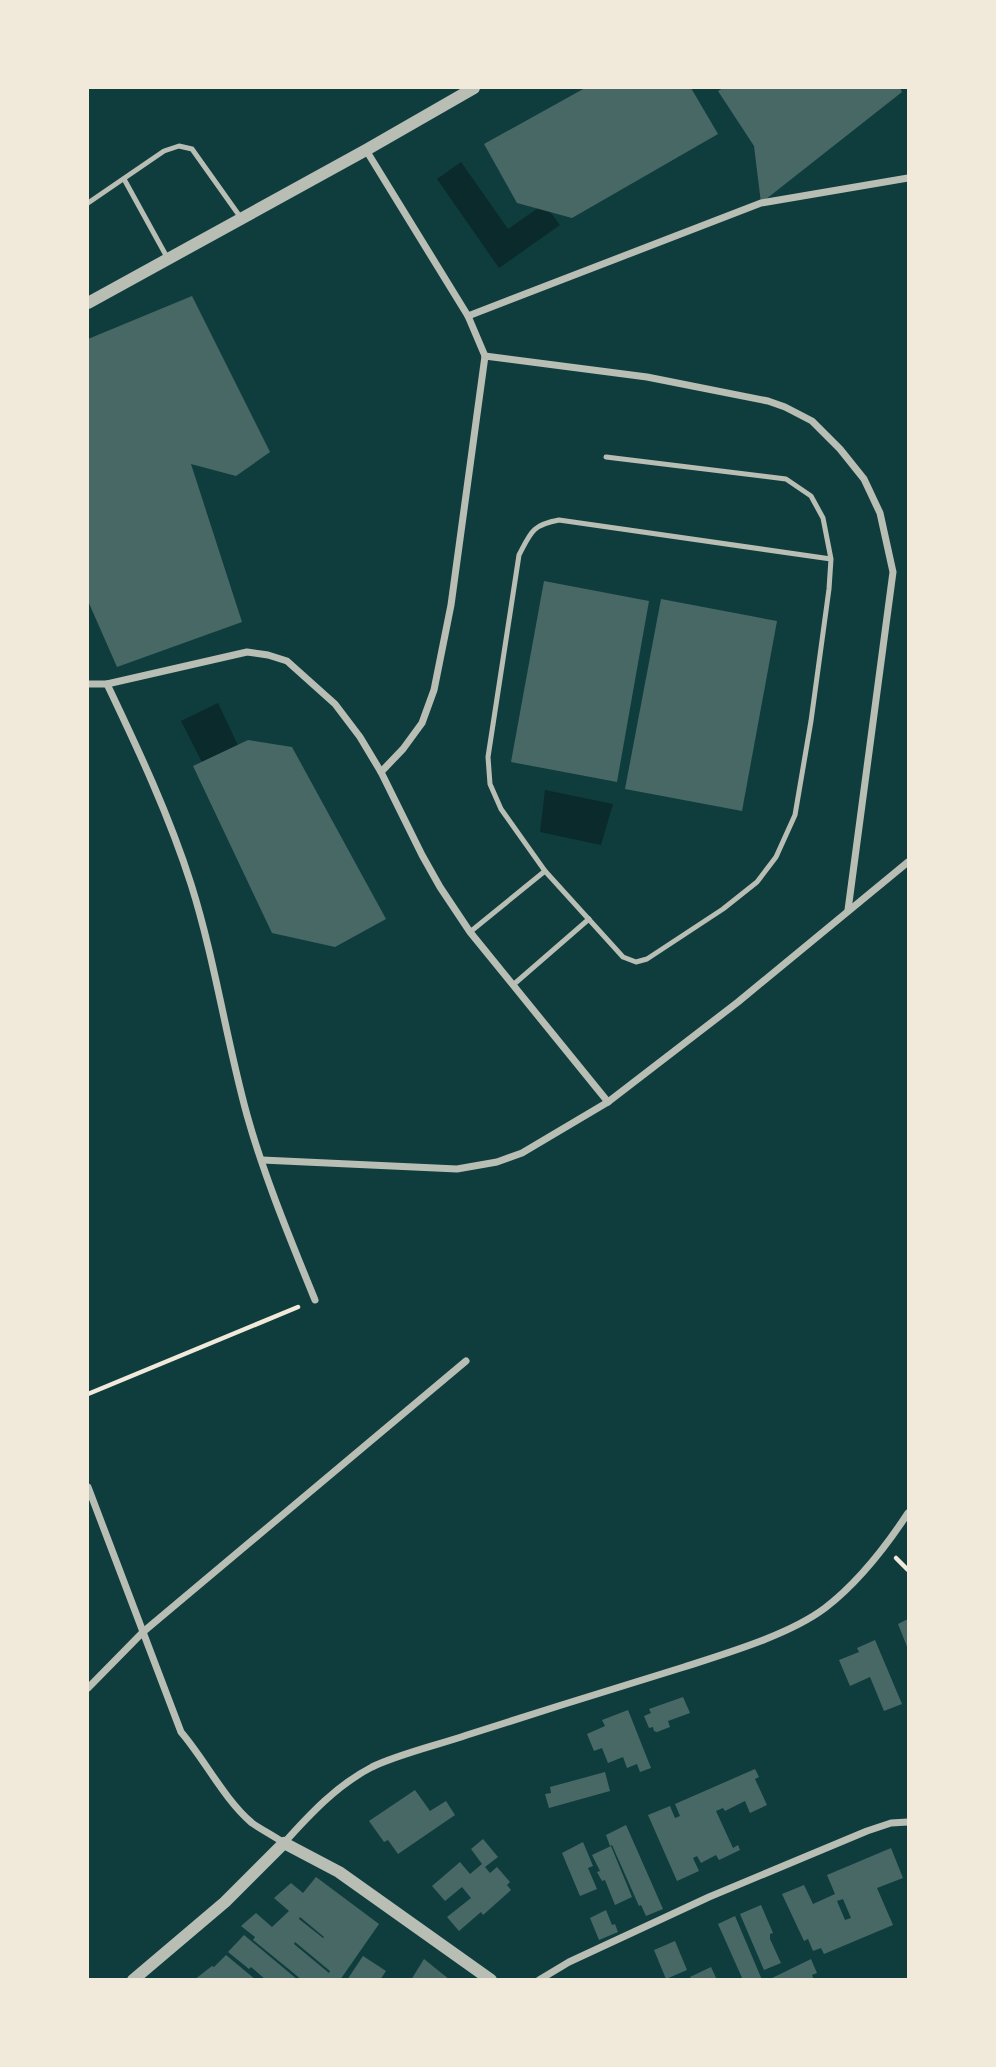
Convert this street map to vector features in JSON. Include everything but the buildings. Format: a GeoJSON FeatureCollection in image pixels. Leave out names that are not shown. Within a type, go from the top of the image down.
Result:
{"type":"FeatureCollection","features":[{"type":"Feature","properties":{"kind":"street"},"geometry":{"type":"LineString","coordinates":[[88,303],[474,88]]}},
{"type":"Feature","properties":{"kind":"street"},"geometry":{"type":"LineString","coordinates":[[366,150],[468,316],[485,356],[451,605],[434,691],[422,723],[382,772]]}},
{"type":"Feature","properties":{"kind":"street"},"geometry":{"type":"LineString","coordinates":[[468,316],[761,203],[908,178]]}},
{"type":"Feature","properties":{"kind":"street"},"geometry":{"type":"LineString","coordinates":[[485,356],[647,377],[768,401],[812,421],[840,449],[864,479],[880,513],[893,572],[848,910]]}},
{"type":"Feature","properties":{"kind":"street"},"geometry":{"type":"LineString","coordinates":[[88,684],[107,684],[247,652],[287,661],[335,704],[360,737],[382,772],[440,887],[470,932],[608,1101]]}},
{"type":"Feature","properties":{"kind":"street"},"geometry":{"type":"LineString","coordinates":[[107,684],[167,817],[191,884],[217,981],[248,1118],[315,1300]]}},
{"type":"Feature","properties":{"kind":"street"},"geometry":{"type":"LineString","coordinates":[[262,1160],[457,1169],[497,1162],[522,1153],[608,1101],[738,1002],[908,862]]}},
{"type":"Feature","properties":{"kind":"street"},"geometry":{"type":"LineString","coordinates":[[88,1688],[143,1632],[466,1361]]}},
{"type":"Feature","properties":{"kind":"street"},"geometry":{"type":"LineString","coordinates":[[88,1487],[181,1732],[199,1753],[230,1799],[251,1822],[339,1872],[491,1979]]}},
{"type":"Feature","properties":{"kind":"street"},"geometry":{"type":"LineString","coordinates":[[136,1979],[225,1902],[343,1785],[373,1767],[750,1645],[792,1627],[824,1609],[856,1581],[885,1548],[908,1513]]}},
{"type":"Feature","properties":{"kind":"street"},"geometry":{"type":"LineString","coordinates":[[539,1979],[569,1962],[709,1897],[867,1831],[891,1823],[908,1822]]}},
{"type":"Feature","properties":{"kind":"lane"},"geometry":{"type":"LineString","coordinates":[[88,203],[164,151],[179,146],[192,149],[241,218]]}},
{"type":"Feature","properties":{"kind":"lane"},"geometry":{"type":"LineString","coordinates":[[124,179],[169,259]]}},
{"type":"Feature","properties":{"kind":"lane"},"geometry":{"type":"LineString","coordinates":[[606,457],[786,479],[811,496],[823,519],[831,559],[829,589],[795,815],[776,857],[757,882],[723,909],[647,959],[636,962],[623,957],[545,871],[501,809],[490,784],[488,757],[519,555],[531,531],[542,524],[559,520],[831,559]]}},
{"type":"Feature","properties":{"kind":"lane"},"geometry":{"type":"LineString","coordinates":[[470,932],[545,871]]}},
{"type":"Feature","properties":{"kind":"lane"},"geometry":{"type":"LineString","coordinates":[[513,985],[589,919]]}},
{"type":"Feature","properties":{"kind":"path"},"geometry":{"type":"LineString","coordinates":[[88,1394],[315,1300]]}},
{"type":"Feature","properties":{"kind":"water"},"geometry":{"type":"Polygon","coordinates":[[[461,162],[508,229],[544,204],[560,225],[499,268],[437,179],[461,162]]]}},
{"type":"Feature","properties":{"kind":"water"},"geometry":{"type":"Polygon","coordinates":[[[218,703],[249,769],[214,786],[181,721],[218,703]]]}},
{"type":"Feature","properties":{"kind":"water"},"geometry":{"type":"Polygon","coordinates":[[[545,790],[613,804],[601,845],[540,832],[545,790]]]}}]}
